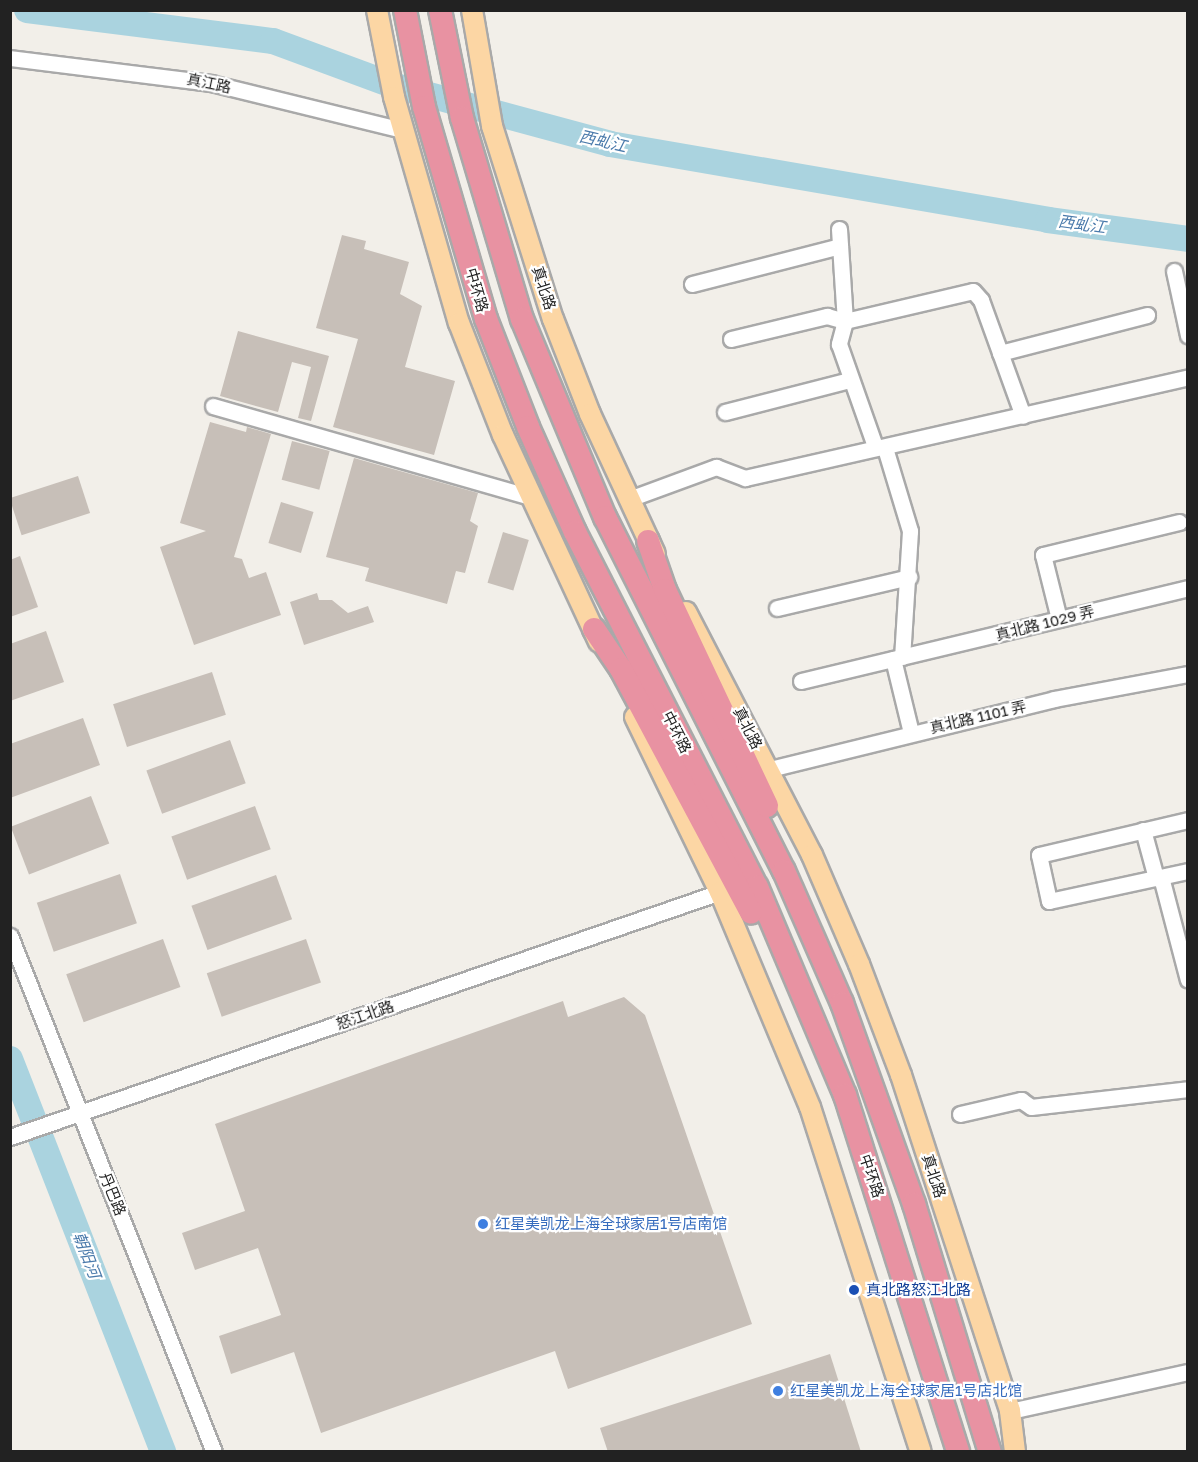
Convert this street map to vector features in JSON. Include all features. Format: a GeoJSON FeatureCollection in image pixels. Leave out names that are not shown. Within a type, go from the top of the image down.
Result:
{"type":"FeatureCollection","features":[{"type":"Feature","properties":{"kind":"highway","name":"中环路"},"geometry":{"type":"LineString","coordinates":[[405,10],[424,107],[486,319],[528,427],[575,532],[757,887],[844,1095],[958,1452]]}},
{"type":"Feature","properties":{"kind":"highway","name":"中环路"},"geometry":{"type":"LineString","coordinates":[[440,10],[462,118],[522,319],[561,419],[605,517],[808,923],[874,1084],[990,1452]]}},
{"type":"Feature","properties":{"kind":"highway"},"geometry":{"type":"LineString","coordinates":[[648,541],[665,590],[767,807],[808,923]]}},
{"type":"Feature","properties":{"kind":"highway"},"geometry":{"type":"LineString","coordinates":[[594,629],[621,669],[717,844],[800,1016],[844,1095]]}},
{"type":"Feature","properties":{"kind":"main road"},"geometry":{"type":"LineString","coordinates":[[377,10],[394,97],[459,323],[531,497],[720,892],[810,1107],[921,1452]]}},
{"type":"Feature","properties":{"kind":"main road","name":"真北路"},"geometry":{"type":"LineString","coordinates":[[472,10],[481,76],[492,126],[554,319],[590,414],[648,541],[770,769],[826,887],[902,1076],[1010,1411],[1015,1452]]}},
{"type":"Feature","properties":{"kind":"street","name":"真江路"},"geometry":{"type":"LineString","coordinates":[[10,58],[211,83],[403,130]]}},
{"type":"Feature","properties":{"kind":"street"},"geometry":{"type":"LineString","coordinates":[[839,229],[845,321],[839,344],[850,380],[880,447],[910,531],[909,577],[897,658],[910,729]]}},
{"type":"Feature","properties":{"kind":"street"},"geometry":{"type":"LineString","coordinates":[[693,284],[840,246]]}},
{"type":"Feature","properties":{"kind":"street"},"geometry":{"type":"LineString","coordinates":[[1174,271],[1188,335]]}},
{"type":"Feature","properties":{"kind":"street"},"geometry":{"type":"LineString","coordinates":[[731,339],[827,316],[845,321],[967,290],[981,300],[1023,416]]}},
{"type":"Feature","properties":{"kind":"street"},"geometry":{"type":"LineString","coordinates":[[1000,352],[1147,315]]}},
{"type":"Feature","properties":{"kind":"street"},"geometry":{"type":"LineString","coordinates":[[629,500],[716,466],[744,478],[1188,377]]}},
{"type":"Feature","properties":{"kind":"street"},"geometry":{"type":"LineString","coordinates":[[725,412],[850,380]]}},
{"type":"Feature","properties":{"kind":"street"},"geometry":{"type":"LineString","coordinates":[[213,406],[531,497]]}},
{"type":"Feature","properties":{"kind":"street"},"geometry":{"type":"LineString","coordinates":[[1059,619],[1043,555],[1179,522]]}},
{"type":"Feature","properties":{"kind":"street"},"geometry":{"type":"LineString","coordinates":[[777,608],[909,577]]}},
{"type":"Feature","properties":{"kind":"street","name":"真北路 1029 弄"},"geometry":{"type":"LineString","coordinates":[[801,681],[1188,588]]}},
{"type":"Feature","properties":{"kind":"street","name":"真北路 1101 弄"},"geometry":{"type":"LineString","coordinates":[[770,769],[910,729],[1188,674]]}},
{"type":"Feature","properties":{"kind":"street"},"geometry":{"type":"LineString","coordinates":[[1188,820],[1039,855],[1048,902],[1188,871]]}},
{"type":"Feature","properties":{"kind":"street"},"geometry":{"type":"LineString","coordinates":[[1143,830],[1186,970]]}},
{"type":"Feature","properties":{"kind":"street","name":"怒江北路"},"geometry":{"type":"LineString","coordinates":[[15,1136],[720,892]]}},
{"type":"Feature","properties":{"kind":"street","name":"丹巴路"},"geometry":{"type":"LineString","coordinates":[[10,936],[214,1452]]}},
{"type":"Feature","properties":{"kind":"street"},"geometry":{"type":"LineString","coordinates":[[960,1114],[1021,1100],[1031,1107],[1188,1089]]}},
{"type":"Feature","properties":{"kind":"street"},"geometry":{"type":"LineString","coordinates":[[1010,1411],[1188,1372]]}},
{"type":"Feature","properties":{"kind":"building"},"geometry":{"type":"Polygon","coordinates":[[[342,235],[366,241],[364,249],[409,262],[400,294],[422,306],[405,367],[455,381],[434,455],[333,427],[358,339],[316,328],[342,235]]]}},
{"type":"Feature","properties":{"kind":"building"},"geometry":{"type":"Polygon","coordinates":[[[238,331],[329,356],[311,421],[298,418],[311,367],[292,362],[278,412],[220,396],[238,331]]]}},
{"type":"Feature","properties":{"kind":"building"},"geometry":{"type":"Polygon","coordinates":[[[210,422],[246,432],[247,427],[271,434],[234,557],[242,559],[249,578],[266,572],[281,615],[194,645],[160,547],[206,531],[180,523],[210,422]]]}},
{"type":"Feature","properties":{"kind":"building"},"geometry":{"type":"Polygon","coordinates":[[[292,441],[330,451],[319,490],[282,480],[292,441]]]}},
{"type":"Feature","properties":{"kind":"building"},"geometry":{"type":"Polygon","coordinates":[[[354,458],[478,493],[470,521],[478,526],[465,573],[456,571],[447,604],[365,581],[369,568],[326,557],[354,458]]]}},
{"type":"Feature","properties":{"kind":"building"},"geometry":{"type":"Polygon","coordinates":[[[78,476],[90,513],[22,535],[10,498],[78,476]]]}},
{"type":"Feature","properties":{"kind":"building"},"geometry":{"type":"Polygon","coordinates":[[[281,502],[314,512],[301,553],[268,543],[281,502]]]}},
{"type":"Feature","properties":{"kind":"building"},"geometry":{"type":"Polygon","coordinates":[[[503,532],[529,540],[513,591],[488,583],[503,532]]]}},
{"type":"Feature","properties":{"kind":"building"},"geometry":{"type":"Polygon","coordinates":[[[20,556],[38,607],[10,617],[10,560],[20,556]]]}},
{"type":"Feature","properties":{"kind":"building"},"geometry":{"type":"Polygon","coordinates":[[[317,593],[319,600],[332,600],[348,613],[368,606],[374,622],[304,645],[290,602],[317,593]]]}},
{"type":"Feature","properties":{"kind":"building"},"geometry":{"type":"Polygon","coordinates":[[[46,631],[64,682],[10,701],[10,644],[46,631]]]}},
{"type":"Feature","properties":{"kind":"building"},"geometry":{"type":"Polygon","coordinates":[[[212,672],[226,715],[127,747],[113,704],[212,672]]]}},
{"type":"Feature","properties":{"kind":"building"},"geometry":{"type":"Polygon","coordinates":[[[83,718],[100,765],[10,798],[10,744],[83,718]]]}},
{"type":"Feature","properties":{"kind":"building"},"geometry":{"type":"Polygon","coordinates":[[[230,740],[246,783],[162,814],[146,770],[230,740]]]}},
{"type":"Feature","properties":{"kind":"building"},"geometry":{"type":"Polygon","coordinates":[[[91,796],[109,844],[29,874],[11,827],[91,796]]]}},
{"type":"Feature","properties":{"kind":"building"},"geometry":{"type":"Polygon","coordinates":[[[255,806],[271,849],[187,880],[171,836],[255,806]]]}},
{"type":"Feature","properties":{"kind":"building"},"geometry":{"type":"Polygon","coordinates":[[[120,874],[137,923],[54,952],[37,903],[120,874]]]}},
{"type":"Feature","properties":{"kind":"building"},"geometry":{"type":"Polygon","coordinates":[[[276,875],[292,919],[208,950],[191,906],[276,875]]]}},
{"type":"Feature","properties":{"kind":"building"},"geometry":{"type":"Polygon","coordinates":[[[163,939],[180,987],[84,1022],[66,974],[163,939]]]}},
{"type":"Feature","properties":{"kind":"building"},"geometry":{"type":"Polygon","coordinates":[[[306,939],[321,982],[222,1017],[207,973],[306,939]]]}},
{"type":"Feature","properties":{"kind":"building","name":"红星美凯龙上海全球家居1号店南馆"},"geometry":{"type":"Polygon","coordinates":[[[624,997],[645,1015],[752,1324],[568,1389],[555,1351],[321,1433],[294,1352],[231,1374],[219,1336],[281,1315],[258,1248],[195,1270],[182,1233],[245,1211],[215,1124],[563,1001],[568,1017],[624,997]]]}},
{"type":"Feature","properties":{"kind":"building","name":"红星美凯龙上海全球家居1号店北馆"},"geometry":{"type":"Polygon","coordinates":[[[830,1354],[861,1452],[608,1452],[600,1428],[830,1354]]]}},
{"type":"Feature","properties":{"kind":"waterway","name":"西虬江"},"geometry":{"type":"LineString","coordinates":[[27,10],[273,41],[392,85],[610,144],[1048,220],[1188,239]]}},
{"type":"Feature","properties":{"kind":"waterway","name":"朝阳河"},"geometry":{"type":"LineString","coordinates":[[10,1059],[163,1452]]}},
{"type":"Feature","properties":{"kind":"place","name":"红星美凯龙上海全球家居1号店南馆"},"geometry":{"type":"Point","coordinates":[483,1224]}},
{"type":"Feature","properties":{"kind":"place","name":"真北路怒江北路"},"geometry":{"type":"Point","coordinates":[854,1290]}},
{"type":"Feature","properties":{"kind":"place","name":"红星美凯龙上海全球家居1号店北馆"},"geometry":{"type":"Point","coordinates":[778,1391]}}]}
